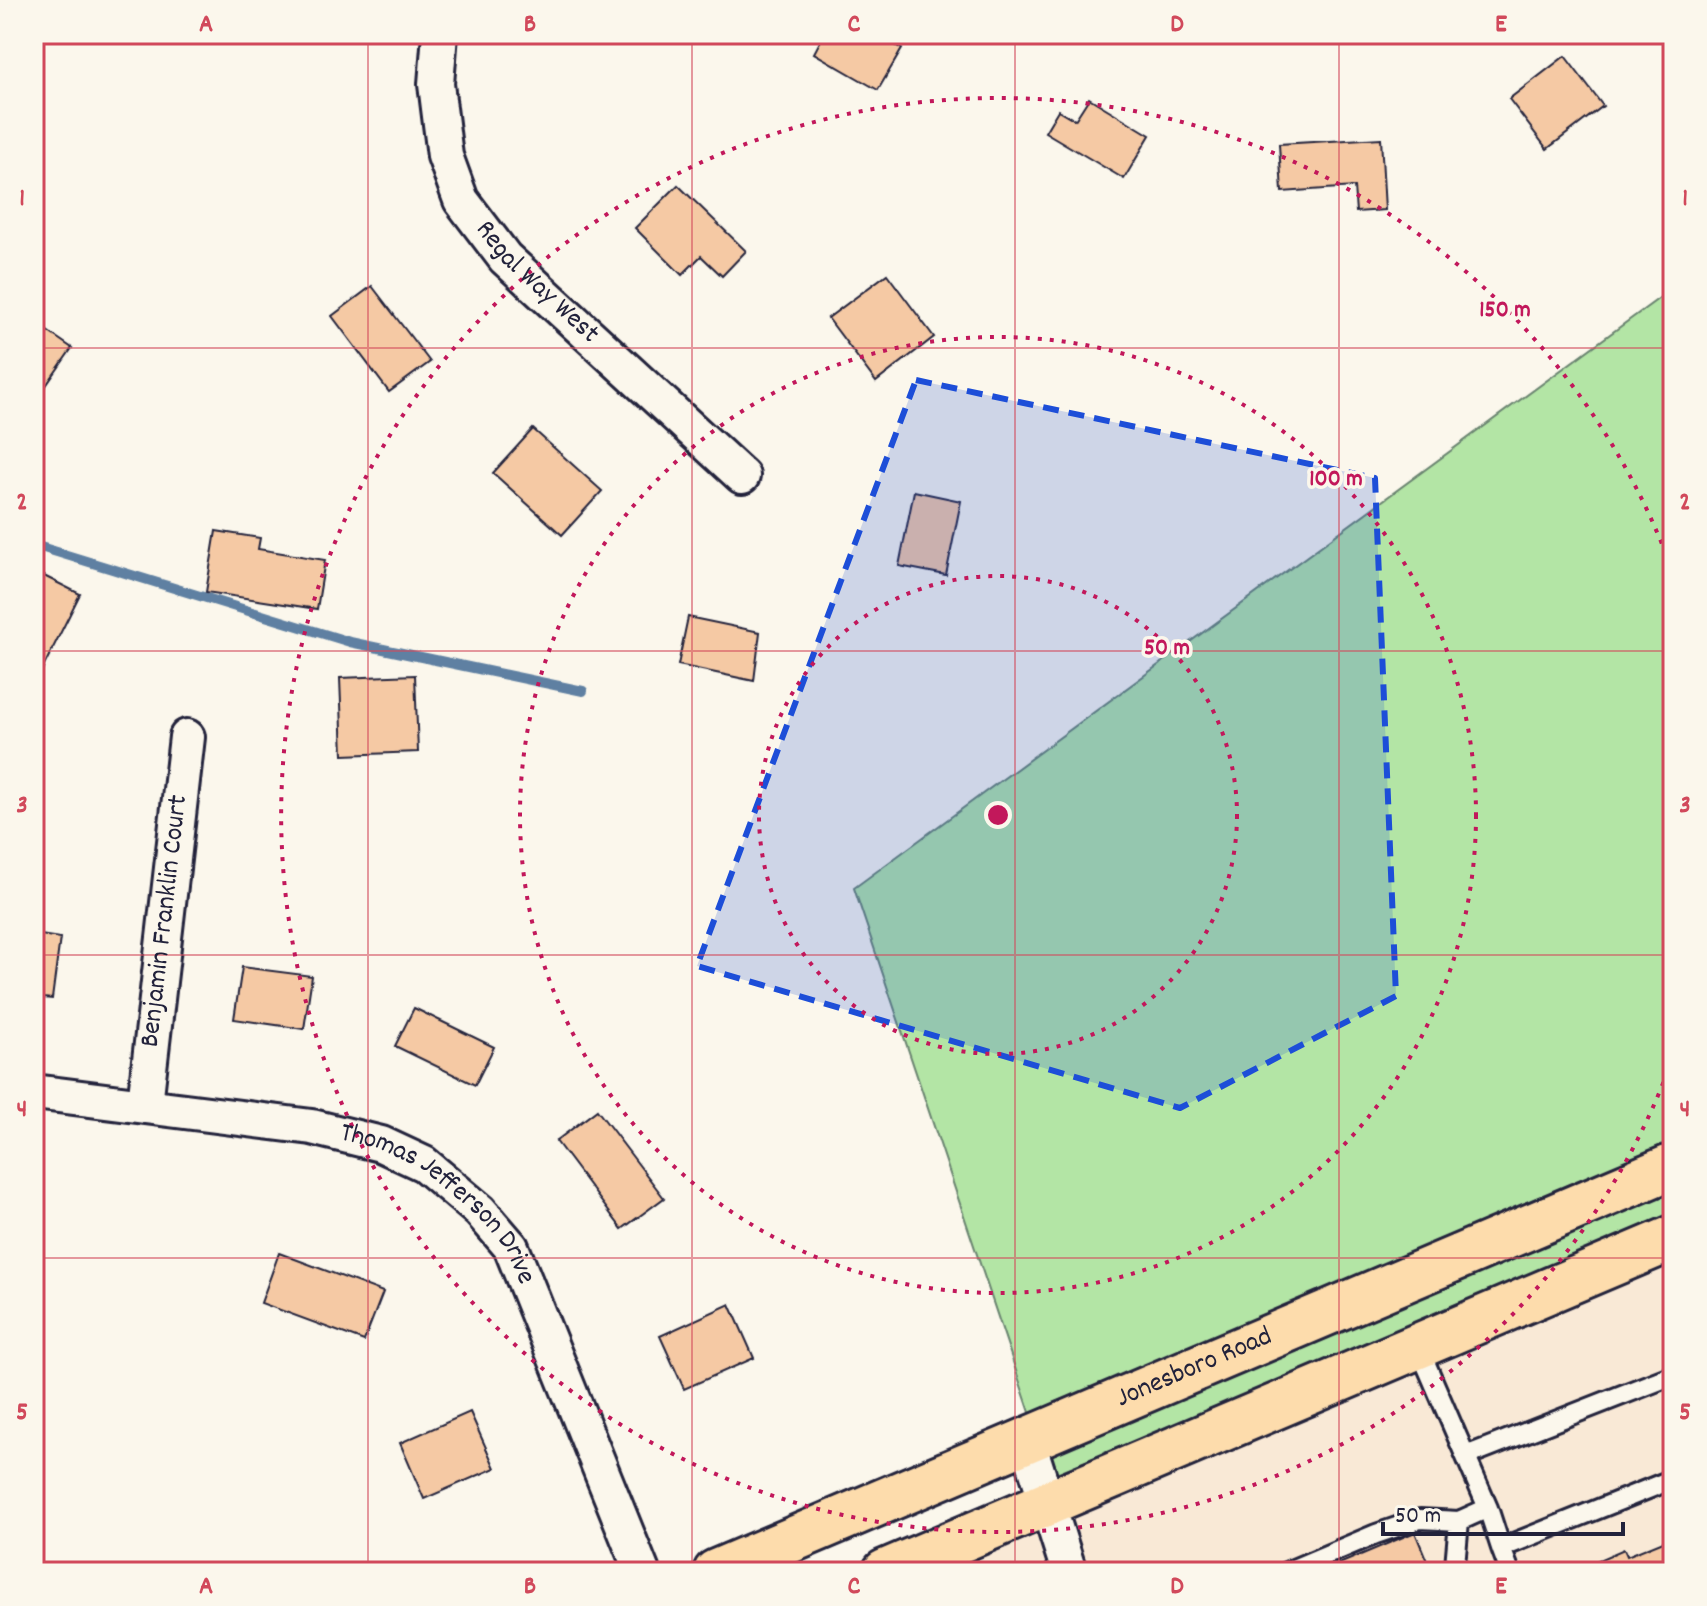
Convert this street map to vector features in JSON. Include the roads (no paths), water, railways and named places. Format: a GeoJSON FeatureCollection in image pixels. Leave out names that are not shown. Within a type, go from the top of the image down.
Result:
{"type":"FeatureCollection","features":[{"type":"Feature","properties":{"kind":"main road","name":"Jonesboro Road"},"geometry":{"type":"LineString","coordinates":[[716,1572],[1673,1166]]}},
{"type":"Feature","properties":{"kind":"main road"},"geometry":{"type":"LineString","coordinates":[[885,1572],[1673,1238]]}},
{"type":"Feature","properties":{"kind":"street","name":"Regal Way West"},"geometry":{"type":"LineString","coordinates":[[440,34],[436,84],[445,156],[461,200],[505,258],[742,476]]}},
{"type":"Feature","properties":{"kind":"street","name":"Benjamin Franklin Court"},"geometry":{"type":"LineString","coordinates":[[145,1104],[187,737]]}},
{"type":"Feature","properties":{"kind":"street","name":"Thomas Jefferson Drive"},"geometry":{"type":"LineString","coordinates":[[34,1092],[312,1127],[381,1144],[424,1164],[480,1211],[511,1247],[642,1572]]}},
{"type":"Feature","properties":{"kind":"street"},"geometry":{"type":"LineString","coordinates":[[1027,1439],[1069,1572]]}},
{"type":"Feature","properties":{"kind":"lane"},"geometry":{"type":"LineString","coordinates":[[1418,1346],[1488,1508],[1510,1572]]}},
{"type":"Feature","properties":{"kind":"lane"},"geometry":{"type":"LineString","coordinates":[[1466,1456],[1673,1375]]}},
{"type":"Feature","properties":{"kind":"lane"},"geometry":{"type":"LineString","coordinates":[[1501,1548],[1673,1479]]}},
{"type":"Feature","properties":{"kind":"lane"},"geometry":{"type":"LineString","coordinates":[[1286,1572],[1310,1568],[1348,1553],[1420,1519],[1459,1521],[1488,1508]]}},
{"type":"Feature","properties":{"kind":"lane"},"geometry":{"type":"LineString","coordinates":[[1450,1572],[1455,1565],[1459,1521]]}},
{"type":"Feature","properties":{"kind":"waterway"},"geometry":{"type":"LineString","coordinates":[[34,545],[350,642],[583,691]]}}]}
